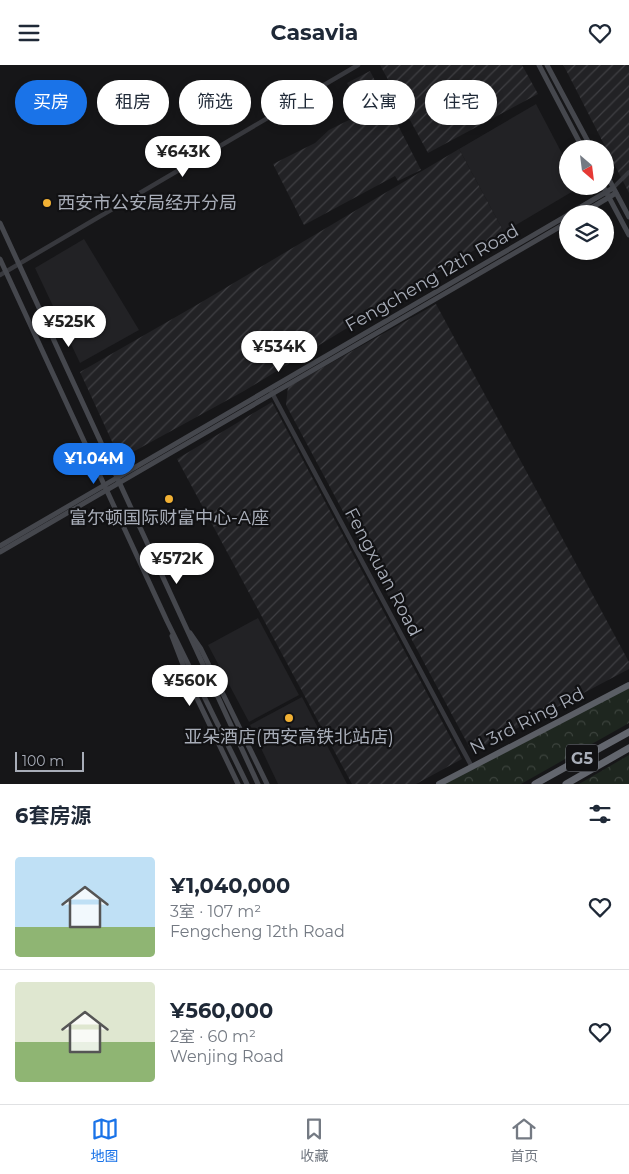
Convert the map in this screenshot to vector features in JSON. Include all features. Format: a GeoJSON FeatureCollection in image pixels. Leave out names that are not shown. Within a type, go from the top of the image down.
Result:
{"type":"FeatureCollection","features":[{"type":"Feature","properties":{"kind":"highway","name":"N 3rd Ring Rd"},"geometry":{"type":"LineString","coordinates":[[439,784],[629,685]]}},
{"type":"Feature","properties":{"kind":"highway","name":"G5"},"geometry":{"type":"LineString","coordinates":[[535,784],[629,733]]}},
{"type":"Feature","properties":{"kind":"highway","name":"G5"},"geometry":{"type":"LineString","coordinates":[[566,784],[629,748]]}},
{"type":"Feature","properties":{"kind":"main road"},"geometry":{"type":"LineString","coordinates":[[547,65],[587,140]]}},
{"type":"Feature","properties":{"kind":"main road"},"geometry":{"type":"LineString","coordinates":[[540,67],[578,140]]}},
{"type":"Feature","properties":{"kind":"main road"},"geometry":{"type":"LineString","coordinates":[[615,190],[629,217]]}},
{"type":"Feature","properties":{"kind":"main road"},"geometry":{"type":"LineString","coordinates":[[607,195],[629,235]]}},
{"type":"Feature","properties":{"kind":"main road","name":"Fengcheng 12th Road"},"geometry":{"type":"LineString","coordinates":[[593,205],[607,195]]}},
{"type":"Feature","properties":{"kind":"main road","name":"Fengcheng 12th Road"},"geometry":{"type":"LineString","coordinates":[[586,205],[607,195]]}},
{"type":"Feature","properties":{"kind":"main road","name":"Fengcheng 12th Road"},"geometry":{"type":"LineString","coordinates":[[271,392],[559,219]]}},
{"type":"Feature","properties":{"kind":"main road"},"geometry":{"type":"LineString","coordinates":[[0,223],[119,480],[216,697],[258,784]]}},
{"type":"Feature","properties":{"kind":"main road","name":"Fengcheng 12th Road"},"geometry":{"type":"LineString","coordinates":[[0,546],[119,480],[559,227]]}},
{"type":"Feature","properties":{"kind":"main road"},"geometry":{"type":"LineString","coordinates":[[0,259],[167,621],[247,784]]}},
{"type":"Feature","properties":{"kind":"main road","name":"Fengcheng 12th Road"},"geometry":{"type":"LineString","coordinates":[[0,553],[106,487]]}},
{"type":"Feature","properties":{"kind":"main road"},"geometry":{"type":"LineString","coordinates":[[167,621],[177,654],[238,784]]}},
{"type":"Feature","properties":{"kind":"main road"},"geometry":{"type":"LineString","coordinates":[[183,623],[201,649],[267,784]]}},
{"type":"Feature","properties":{"kind":"street"},"geometry":{"type":"LineString","coordinates":[[0,275],[358,65]]}},
{"type":"Feature","properties":{"kind":"street"},"geometry":{"type":"LineString","coordinates":[[540,67],[547,65]]}},
{"type":"Feature","properties":{"kind":"street","name":"Fengcheng 12th Road"},"geometry":{"type":"LineString","coordinates":[[615,190],[629,172]]}},
{"type":"Feature","properties":{"kind":"street","name":"Fengxuan Road"},"geometry":{"type":"LineString","coordinates":[[271,392],[472,767]]}},
{"type":"Feature","properties":{"kind":"shaded area"},"geometry":{"type":"Polygon","coordinates":[[[380,65],[522,65],[538,94],[497,116],[497,80],[425,80],[425,125],[480,125],[428,153],[413,125],[415,125],[415,80],[388,80],[380,65]]]}},
{"type":"Feature","properties":{"kind":"shaded area"},"geometry":{"type":"Polygon","coordinates":[[[563,65],[629,65],[629,193],[614,164],[614,140],[602,140],[563,65]]]}},
{"type":"Feature","properties":{"kind":"shaded area"},"geometry":{"type":"Polygon","coordinates":[[[370,71],[375,80],[353,80],[370,71]]]}},
{"type":"Feature","properties":{"kind":"shaded area"},"geometry":{"type":"Polygon","coordinates":[[[536,104],[559,148],[559,195],[566,195],[504,232],[459,149],[536,104]]]}},
{"type":"Feature","properties":{"kind":"shaded area"},"geometry":{"type":"Polygon","coordinates":[[[343,123],[343,125],[398,125],[421,170],[398,181],[395,176],[304,225],[273,164],[315,143],[329,130],[343,123]]]}},
{"type":"Feature","properties":{"kind":"shaded area"},"geometry":{"type":"Polygon","coordinates":[[[459,149],[504,232],[244,391],[120,459],[80,372],[459,149]]]}},
{"type":"Feature","properties":{"kind":"shaded area"},"geometry":{"type":"Polygon","coordinates":[[[84,239],[139,330],[80,363],[35,268],[84,239]]]}},
{"type":"Feature","properties":{"kind":"shaded area"},"geometry":{"type":"Polygon","coordinates":[[[436,304],[629,662],[629,669],[472,752],[286,405],[288,387],[436,304]]]}},
{"type":"Feature","properties":{"kind":"shaded area"},"geometry":{"type":"Polygon","coordinates":[[[272,402],[462,759],[416,784],[352,784],[177,459],[272,402]]]}},
{"type":"Feature","properties":{"kind":"shaded area"},"geometry":{"type":"Polygon","coordinates":[[[258,618],[299,695],[249,722],[208,645],[258,618]]]}},
{"type":"Feature","properties":{"kind":"shaded area"},"geometry":{"type":"Polygon","coordinates":[[[302,697],[347,784],[278,784],[250,725],[302,697]]]}},
{"type":"Feature","properties":{"kind":"green space"},"geometry":{"type":"Polygon","coordinates":[[[629,685],[629,723],[521,784],[445,784],[629,685]]]}},
{"type":"Feature","properties":{"kind":"green space"},"geometry":{"type":"Polygon","coordinates":[[[629,755],[629,784],[579,784],[629,755]]]}},
{"type":"Feature","properties":{"kind":"place","name":"西安市公安局经开分局"},"geometry":{"type":"Point","coordinates":[47,203]}},
{"type":"Feature","properties":{"kind":"place","name":"富尔顿国际财富中心-A座"},"geometry":{"type":"Point","coordinates":[169,499]}},
{"type":"Feature","properties":{"kind":"place","name":"亚朵酒店(西安高铁北站店)"},"geometry":{"type":"Point","coordinates":[289,718]}}]}
